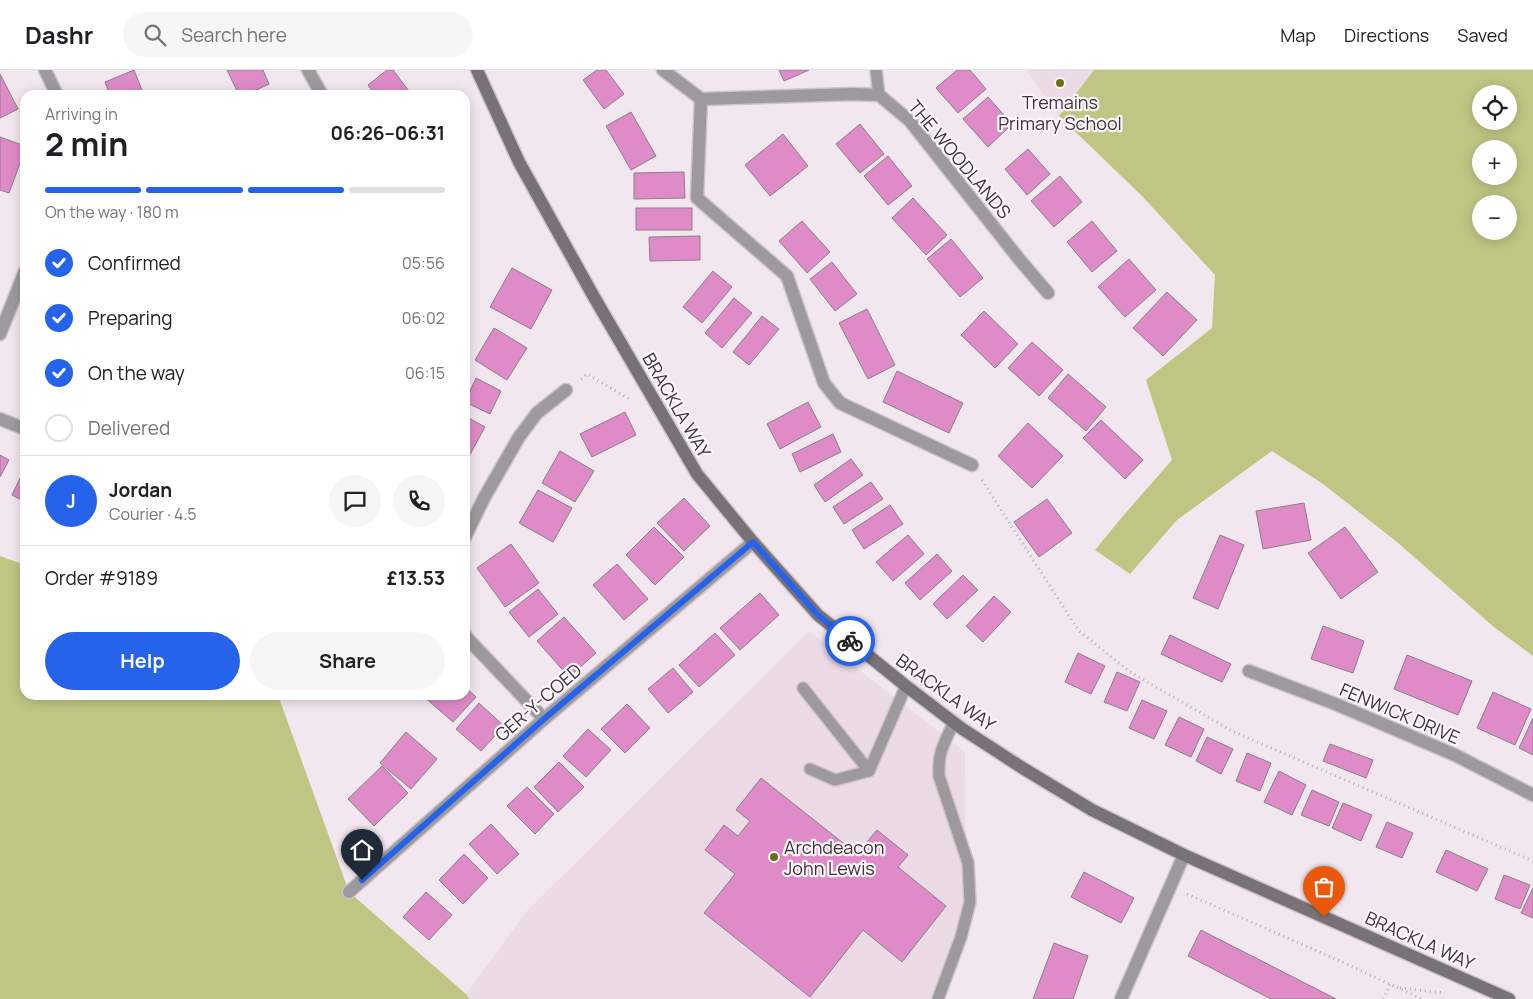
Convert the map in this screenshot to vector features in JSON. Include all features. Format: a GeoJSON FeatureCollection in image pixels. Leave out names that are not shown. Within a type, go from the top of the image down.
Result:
{"type":"FeatureCollection","features":[{"type":"Feature","properties":{"kind":"street"},"geometry":{"type":"LineString","coordinates":[[45,70],[55,90]]}},
{"type":"Feature","properties":{"kind":"street"},"geometry":{"type":"LineString","coordinates":[[308,70],[319,90]]}},
{"type":"Feature","properties":{"kind":"street","name":"BRACKLA WAY"},"geometry":{"type":"LineString","coordinates":[[477,70],[519,162],[594,297],[697,474],[753,542],[818,615],[954,722],[1020,767],[1092,810],[1184,855],[1509,999]]}},
{"type":"Feature","properties":{"kind":"street"},"geometry":{"type":"LineString","coordinates":[[664,70],[702,99],[853,94],[879,95]]}},
{"type":"Feature","properties":{"kind":"street","name":"THE WOODLANDS"},"geometry":{"type":"LineString","coordinates":[[879,95],[910,121],[1048,293]]}},
{"type":"Feature","properties":{"kind":"street"},"geometry":{"type":"LineString","coordinates":[[702,99],[697,198],[787,276],[824,383],[840,403],[972,465]]}},
{"type":"Feature","properties":{"kind":"street"},"geometry":{"type":"LineString","coordinates":[[0,334],[20,283]]}},
{"type":"Feature","properties":{"kind":"street"},"geometry":{"type":"LineString","coordinates":[[470,527],[519,437],[537,414],[565,391]]}},
{"type":"Feature","properties":{"kind":"street"},"geometry":{"type":"LineString","coordinates":[[0,419],[20,427]]}},
{"type":"Feature","properties":{"kind":"street","name":"GER-Y-COED"},"geometry":{"type":"LineString","coordinates":[[349,892],[544,719],[753,542]]}},
{"type":"Feature","properties":{"kind":"street"},"geometry":{"type":"LineString","coordinates":[[470,641],[544,719]]}},
{"type":"Feature","properties":{"kind":"street","name":"FENWICK DRIVE"},"geometry":{"type":"LineString","coordinates":[[1249,671],[1338,705],[1455,755],[1533,795]]}},
{"type":"Feature","properties":{"kind":"street"},"geometry":{"type":"LineString","coordinates":[[1126,997],[1184,855]]}},
{"type":"Feature","properties":{"kind":"lane"},"geometry":{"type":"LineString","coordinates":[[876,70],[879,95]]}},
{"type":"Feature","properties":{"kind":"lane"},"geometry":{"type":"LineString","coordinates":[[869,771],[906,686]]}},
{"type":"Feature","properties":{"kind":"lane"},"geometry":{"type":"LineString","coordinates":[[803,688],[869,771]]}},
{"type":"Feature","properties":{"kind":"lane"},"geometry":{"type":"LineString","coordinates":[[938,999],[961,937],[970,902],[968,863],[939,776],[938,763],[940,751],[954,722]]}},
{"type":"Feature","properties":{"kind":"lane"},"geometry":{"type":"LineString","coordinates":[[810,769],[836,780],[869,771]]}},
{"type":"Feature","properties":{"kind":"path"},"geometry":{"type":"LineString","coordinates":[[565,391],[587,374],[634,402]]}},
{"type":"Feature","properties":{"kind":"path"},"geometry":{"type":"LineString","coordinates":[[972,465],[1078,630],[1130,672],[1232,731],[1533,861]]}},
{"type":"Feature","properties":{"kind":"path"},"geometry":{"type":"LineString","coordinates":[[1170,887],[1422,999]]}},
{"type":"Feature","properties":{"kind":"path"},"geometry":{"type":"LineString","coordinates":[[1396,987],[1456,994],[1464,980]]}},
{"type":"Feature","properties":{"kind":"path"},"geometry":{"type":"LineString","coordinates":[[1383,999],[1390,984]]}},
{"type":"Feature","properties":{"kind":"shaded area","name":"Tremains Primary School"},"geometry":{"type":"Polygon","coordinates":[[[1026,70],[1094,70],[1059,116],[1026,70]]]}},
{"type":"Feature","properties":{"kind":"shaded area","name":"Archdeacon John Lewis"},"geometry":{"type":"Polygon","coordinates":[[[809,631],[965,752],[966,908],[930,999],[469,999],[466,994],[527,911],[809,631]]]}},
{"type":"Feature","properties":{"kind":"green space"},"geometry":{"type":"Polygon","coordinates":[[[1094,70],[1533,70],[1533,656],[1495,628],[1397,542],[1323,484],[1272,451],[1177,520],[1130,574],[1095,550],[1172,460],[1146,380],[1212,328],[1215,275],[1142,196],[1059,116],[1094,70]]]}},
{"type":"Feature","properties":{"kind":"green space"},"geometry":{"type":"Polygon","coordinates":[[[0,556],[20,563],[20,700],[280,700],[349,892],[466,994],[469,999],[0,999],[0,556]]]}},
{"type":"Feature","properties":{"kind":"building"},"geometry":{"type":"Polygon","coordinates":[[[134,70],[142,90],[108,90],[105,82],[134,70]]]}},
{"type":"Feature","properties":{"kind":"building"},"geometry":{"type":"Polygon","coordinates":[[[227,70],[263,70],[269,84],[256,90],[237,90],[227,70]]]}},
{"type":"Feature","properties":{"kind":"building"},"geometry":{"type":"Polygon","coordinates":[[[387,70],[393,70],[408,90],[372,90],[368,85],[387,70]]]}},
{"type":"Feature","properties":{"kind":"building"},"geometry":{"type":"Polygon","coordinates":[[[597,70],[606,70],[624,94],[604,109],[583,80],[597,70]]]}},
{"type":"Feature","properties":{"kind":"building"},"geometry":{"type":"Polygon","coordinates":[[[779,70],[809,70],[784,81],[779,70]]]}},
{"type":"Feature","properties":{"kind":"building"},"geometry":{"type":"Polygon","coordinates":[[[957,70],[970,70],[986,89],[958,113],[936,88],[957,70]]]}},
{"type":"Feature","properties":{"kind":"building"},"geometry":{"type":"Polygon","coordinates":[[[0,74],[18,109],[0,118],[0,74]]]}},
{"type":"Feature","properties":{"kind":"building"},"geometry":{"type":"Polygon","coordinates":[[[988,97],[1012,124],[988,147],[963,119],[988,97]]]}},
{"type":"Feature","properties":{"kind":"building"},"geometry":{"type":"Polygon","coordinates":[[[631,112],[656,156],[631,170],[606,126],[631,112]]]}},
{"type":"Feature","properties":{"kind":"building"},"geometry":{"type":"Polygon","coordinates":[[[860,124],[884,154],[860,173],[836,144],[860,124]]]}},
{"type":"Feature","properties":{"kind":"building"},"geometry":{"type":"Polygon","coordinates":[[[783,134],[808,166],[770,196],[745,165],[783,134]]]}},
{"type":"Feature","properties":{"kind":"building"},"geometry":{"type":"Polygon","coordinates":[[[0,137],[20,144],[20,163],[9,193],[0,190],[0,137]]]}},
{"type":"Feature","properties":{"kind":"building"},"geometry":{"type":"Polygon","coordinates":[[[1028,149],[1050,174],[1027,195],[1005,169],[1028,149]]]}},
{"type":"Feature","properties":{"kind":"building"},"geometry":{"type":"Polygon","coordinates":[[[888,156],[912,186],[888,205],[864,176],[888,156]]]}},
{"type":"Feature","properties":{"kind":"building"},"geometry":{"type":"Polygon","coordinates":[[[684,172],[685,198],[634,199],[634,173],[684,172]]]}},
{"type":"Feature","properties":{"kind":"building"},"geometry":{"type":"Polygon","coordinates":[[[1060,176],[1082,202],[1054,227],[1031,201],[1060,176]]]}},
{"type":"Feature","properties":{"kind":"building"},"geometry":{"type":"Polygon","coordinates":[[[913,198],[947,235],[926,255],[892,218],[913,198]]]}},
{"type":"Feature","properties":{"kind":"building"},"geometry":{"type":"Polygon","coordinates":[[[636,208],[692,208],[692,230],[636,230],[636,208]]]}},
{"type":"Feature","properties":{"kind":"building"},"geometry":{"type":"Polygon","coordinates":[[[802,221],[830,252],[807,273],[779,241],[802,221]]]}},
{"type":"Feature","properties":{"kind":"building"},"geometry":{"type":"Polygon","coordinates":[[[1092,221],[1117,251],[1092,272],[1067,242],[1092,221]]]}},
{"type":"Feature","properties":{"kind":"building"},"geometry":{"type":"Polygon","coordinates":[[[700,236],[700,260],[650,261],[649,237],[700,236]]]}},
{"type":"Feature","properties":{"kind":"building"},"geometry":{"type":"Polygon","coordinates":[[[951,239],[983,278],[960,297],[927,259],[951,239]]]}},
{"type":"Feature","properties":{"kind":"building"},"geometry":{"type":"Polygon","coordinates":[[[1129,259],[1156,290],[1125,317],[1098,287],[1129,259]]]}},
{"type":"Feature","properties":{"kind":"building"},"geometry":{"type":"Polygon","coordinates":[[[832,262],[857,294],[835,311],[810,279],[832,262]]]}},
{"type":"Feature","properties":{"kind":"building"},"geometry":{"type":"Polygon","coordinates":[[[512,268],[552,290],[531,329],[490,307],[512,268]]]}},
{"type":"Feature","properties":{"kind":"building"},"geometry":{"type":"Polygon","coordinates":[[[713,271],[732,287],[702,323],[683,307],[713,271]]]}},
{"type":"Feature","properties":{"kind":"building"},"geometry":{"type":"Polygon","coordinates":[[[1167,292],[1197,320],[1163,356],[1133,328],[1167,292]]]}},
{"type":"Feature","properties":{"kind":"building"},"geometry":{"type":"Polygon","coordinates":[[[734,298],[752,313],[722,348],[705,333],[734,298]]]}},
{"type":"Feature","properties":{"kind":"building"},"geometry":{"type":"Polygon","coordinates":[[[867,309],[895,365],[868,379],[839,323],[867,309]]]}},
{"type":"Feature","properties":{"kind":"building"},"geometry":{"type":"Polygon","coordinates":[[[984,311],[1018,344],[995,368],[961,335],[984,311]]]}},
{"type":"Feature","properties":{"kind":"building"},"geometry":{"type":"Polygon","coordinates":[[[762,316],[779,329],[749,365],[733,352],[762,316]]]}},
{"type":"Feature","properties":{"kind":"building"},"geometry":{"type":"Polygon","coordinates":[[[494,328],[527,348],[507,380],[475,360],[494,328]]]}},
{"type":"Feature","properties":{"kind":"building"},"geometry":{"type":"Polygon","coordinates":[[[1032,342],[1063,370],[1039,396],[1008,368],[1032,342]]]}},
{"type":"Feature","properties":{"kind":"building"},"geometry":{"type":"Polygon","coordinates":[[[897,371],[963,403],[949,433],[883,402],[897,371]]]}},
{"type":"Feature","properties":{"kind":"building"},"geometry":{"type":"Polygon","coordinates":[[[1068,374],[1106,407],[1086,431],[1048,398],[1068,374]]]}},
{"type":"Feature","properties":{"kind":"building"},"geometry":{"type":"Polygon","coordinates":[[[476,378],[501,391],[490,414],[470,404],[470,391],[476,378]]]}},
{"type":"Feature","properties":{"kind":"building"},"geometry":{"type":"Polygon","coordinates":[[[808,402],[821,427],[780,449],[767,424],[808,402]]]}},
{"type":"Feature","properties":{"kind":"building"},"geometry":{"type":"Polygon","coordinates":[[[625,412],[636,435],[592,457],[580,434],[625,412]]]}},
{"type":"Feature","properties":{"kind":"building"},"geometry":{"type":"Polygon","coordinates":[[[470,419],[485,427],[470,454],[470,419]]]}},
{"type":"Feature","properties":{"kind":"building"},"geometry":{"type":"Polygon","coordinates":[[[1101,420],[1143,460],[1125,479],[1083,438],[1101,420]]]}},
{"type":"Feature","properties":{"kind":"building"},"geometry":{"type":"Polygon","coordinates":[[[1028,423],[1063,456],[1032,488],[998,456],[1028,423]]]}},
{"type":"Feature","properties":{"kind":"building"},"geometry":{"type":"Polygon","coordinates":[[[833,434],[841,452],[800,472],[792,454],[833,434]]]}},
{"type":"Feature","properties":{"kind":"building"},"geometry":{"type":"Polygon","coordinates":[[[560,451],[594,471],[575,502],[542,483],[560,451]]]}},
{"type":"Feature","properties":{"kind":"building"},"geometry":{"type":"Polygon","coordinates":[[[0,455],[9,460],[0,477],[0,455]]]}},
{"type":"Feature","properties":{"kind":"building"},"geometry":{"type":"Polygon","coordinates":[[[851,459],[863,475],[825,502],[814,485],[851,459]]]}},
{"type":"Feature","properties":{"kind":"building"},"geometry":{"type":"Polygon","coordinates":[[[20,478],[20,499],[12,495],[20,478]]]}},
{"type":"Feature","properties":{"kind":"building"},"geometry":{"type":"Polygon","coordinates":[[[871,482],[883,499],[844,524],[833,507],[871,482]]]}},
{"type":"Feature","properties":{"kind":"building"},"geometry":{"type":"Polygon","coordinates":[[[538,490],[572,508],[553,542],[519,523],[538,490]]]}},
{"type":"Feature","properties":{"kind":"building"},"geometry":{"type":"Polygon","coordinates":[[[684,498],[710,526],[684,551],[657,523],[684,498]]]}},
{"type":"Feature","properties":{"kind":"building"},"geometry":{"type":"Polygon","coordinates":[[[1047,499],[1072,533],[1039,557],[1014,522],[1047,499]]]}},
{"type":"Feature","properties":{"kind":"building"},"geometry":{"type":"Polygon","coordinates":[[[1304,503],[1311,540],[1263,549],[1256,511],[1304,503]]]}},
{"type":"Feature","properties":{"kind":"building"},"geometry":{"type":"Polygon","coordinates":[[[890,505],[903,524],[864,549],[852,530],[890,505]]]}},
{"type":"Feature","properties":{"kind":"building"},"geometry":{"type":"Polygon","coordinates":[[[654,527],[684,557],[655,585],[626,555],[654,527]]]}},
{"type":"Feature","properties":{"kind":"building"},"geometry":{"type":"Polygon","coordinates":[[[1345,527],[1378,572],[1341,599],[1308,553],[1345,527]]]}},
{"type":"Feature","properties":{"kind":"building"},"geometry":{"type":"Polygon","coordinates":[[[908,535],[924,554],[893,581],[876,562],[908,535]]]}},
{"type":"Feature","properties":{"kind":"building"},"geometry":{"type":"Polygon","coordinates":[[[1220,535],[1244,545],[1218,609],[1193,598],[1220,535]]]}},
{"type":"Feature","properties":{"kind":"building"},"geometry":{"type":"Polygon","coordinates":[[[511,544],[539,583],[505,607],[477,568],[511,544]]]}},
{"type":"Feature","properties":{"kind":"building"},"geometry":{"type":"Polygon","coordinates":[[[937,554],[952,571],[920,600],[905,583],[937,554]]]}},
{"type":"Feature","properties":{"kind":"building"},"geometry":{"type":"Polygon","coordinates":[[[617,564],[648,599],[624,620],[593,585],[617,564]]]}},
{"type":"Feature","properties":{"kind":"building"},"geometry":{"type":"Polygon","coordinates":[[[963,575],[978,590],[947,619],[933,604],[963,575]]]}},
{"type":"Feature","properties":{"kind":"building"},"geometry":{"type":"Polygon","coordinates":[[[538,589],[558,614],[529,637],[509,612],[538,589]]]}},
{"type":"Feature","properties":{"kind":"building"},"geometry":{"type":"Polygon","coordinates":[[[760,593],[779,615],[740,650],[720,628],[760,593]]]}},
{"type":"Feature","properties":{"kind":"building"},"geometry":{"type":"Polygon","coordinates":[[[994,596],[1011,612],[983,642],[966,626],[994,596]]]}},
{"type":"Feature","properties":{"kind":"building"},"geometry":{"type":"Polygon","coordinates":[[[564,617],[596,653],[569,677],[537,641],[564,617]]]}},
{"type":"Feature","properties":{"kind":"building"},"geometry":{"type":"Polygon","coordinates":[[[1323,626],[1364,641],[1353,673],[1311,659],[1323,626]]]}},
{"type":"Feature","properties":{"kind":"building"},"geometry":{"type":"Polygon","coordinates":[[[715,633],[735,655],[699,687],[679,665],[715,633]]]}},
{"type":"Feature","properties":{"kind":"building"},"geometry":{"type":"Polygon","coordinates":[[[1170,635],[1231,664],[1222,682],[1161,654],[1170,635]]]}},
{"type":"Feature","properties":{"kind":"building"},"geometry":{"type":"Polygon","coordinates":[[[1078,653],[1105,666],[1091,694],[1065,682],[1078,653]]]}},
{"type":"Feature","properties":{"kind":"building"},"geometry":{"type":"Polygon","coordinates":[[[1407,655],[1472,681],[1458,715],[1394,689],[1407,655]]]}},
{"type":"Feature","properties":{"kind":"building"},"geometry":{"type":"Polygon","coordinates":[[[673,668],[693,692],[668,713],[648,689],[673,668]]]}},
{"type":"Feature","properties":{"kind":"building"},"geometry":{"type":"Polygon","coordinates":[[[1117,672],[1140,682],[1127,711],[1104,702],[1117,672]]]}},
{"type":"Feature","properties":{"kind":"building"},"geometry":{"type":"Polygon","coordinates":[[[470,692],[476,697],[453,722],[428,700],[470,700],[470,692]]]}},
{"type":"Feature","properties":{"kind":"building"},"geometry":{"type":"Polygon","coordinates":[[[1493,692],[1531,709],[1515,745],[1477,728],[1493,692]]]}},
{"type":"Feature","properties":{"kind":"building"},"geometry":{"type":"Polygon","coordinates":[[[1142,700],[1167,711],[1154,739],[1129,728],[1142,700]]]}},
{"type":"Feature","properties":{"kind":"building"},"geometry":{"type":"Polygon","coordinates":[[[479,703],[504,726],[481,751],[456,729],[479,703]]]}},
{"type":"Feature","properties":{"kind":"building"},"geometry":{"type":"Polygon","coordinates":[[[627,704],[650,728],[625,753],[601,729],[627,704]]]}},
{"type":"Feature","properties":{"kind":"building"},"geometry":{"type":"Polygon","coordinates":[[[1179,717],[1204,729],[1191,757],[1165,745],[1179,717]]]}},
{"type":"Feature","properties":{"kind":"building"},"geometry":{"type":"Polygon","coordinates":[[[1533,718],[1533,755],[1519,748],[1533,718]]]}},
{"type":"Feature","properties":{"kind":"building"},"geometry":{"type":"Polygon","coordinates":[[[588,729],[611,750],[586,777],[563,756],[588,729]]]}},
{"type":"Feature","properties":{"kind":"building"},"geometry":{"type":"Polygon","coordinates":[[[406,732],[437,759],[411,789],[380,763],[406,732]]]}},
{"type":"Feature","properties":{"kind":"building"},"geometry":{"type":"Polygon","coordinates":[[[1207,737],[1233,749],[1221,774],[1196,761],[1207,737]]]}},
{"type":"Feature","properties":{"kind":"building"},"geometry":{"type":"Polygon","coordinates":[[[1330,744],[1373,760],[1366,778],[1323,761],[1330,744]]]}},
{"type":"Feature","properties":{"kind":"building"},"geometry":{"type":"Polygon","coordinates":[[[1247,753],[1271,763],[1260,791],[1236,781],[1247,753]]]}},
{"type":"Feature","properties":{"kind":"building"},"geometry":{"type":"Polygon","coordinates":[[[559,762],[584,787],[558,812],[534,787],[559,762]]]}},
{"type":"Feature","properties":{"kind":"building"},"geometry":{"type":"Polygon","coordinates":[[[382,766],[408,793],[374,826],[348,799],[382,766]]]}},
{"type":"Feature","properties":{"kind":"building"},"geometry":{"type":"Polygon","coordinates":[[[1279,771],[1306,785],[1292,815],[1264,802],[1279,771]]]}},
{"type":"Feature","properties":{"kind":"building"},"geometry":{"type":"Polygon","coordinates":[[[761,778],[857,854],[877,830],[908,855],[898,867],[946,906],[902,962],[863,930],[810,997],[704,913],[735,874],[705,850],[724,825],[738,836],[750,821],[736,810],[761,778]]]}},
{"type":"Feature","properties":{"kind":"building"},"geometry":{"type":"Polygon","coordinates":[[[527,787],[554,814],[535,834],[507,806],[527,787]]]}},
{"type":"Feature","properties":{"kind":"building"},"geometry":{"type":"Polygon","coordinates":[[[1312,790],[1339,802],[1329,826],[1301,815],[1312,790]]]}},
{"type":"Feature","properties":{"kind":"building"},"geometry":{"type":"Polygon","coordinates":[[[1343,803],[1372,815],[1361,841],[1332,828],[1343,803]]]}},
{"type":"Feature","properties":{"kind":"building"},"geometry":{"type":"Polygon","coordinates":[[[1387,822],[1413,833],[1402,858],[1376,847],[1387,822]]]}},
{"type":"Feature","properties":{"kind":"building"},"geometry":{"type":"Polygon","coordinates":[[[491,824],[519,854],[497,874],[469,844],[491,824]]]}},
{"type":"Feature","properties":{"kind":"building"},"geometry":{"type":"Polygon","coordinates":[[[1446,850],[1488,869],[1477,891],[1436,872],[1446,850]]]}},
{"type":"Feature","properties":{"kind":"building"},"geometry":{"type":"Polygon","coordinates":[[[464,854],[488,878],[463,904],[439,880],[464,854]]]}},
{"type":"Feature","properties":{"kind":"building"},"geometry":{"type":"Polygon","coordinates":[[[1084,872],[1134,898],[1121,923],[1071,897],[1084,872]]]}},
{"type":"Feature","properties":{"kind":"building"},"geometry":{"type":"Polygon","coordinates":[[[1504,875],[1530,885],[1520,909],[1495,899],[1504,875]]]}},
{"type":"Feature","properties":{"kind":"building"},"geometry":{"type":"Polygon","coordinates":[[[1533,888],[1533,918],[1521,913],[1533,888]]]}},
{"type":"Feature","properties":{"kind":"building"},"geometry":{"type":"Polygon","coordinates":[[[426,892],[452,915],[429,940],[403,917],[426,892]]]}},
{"type":"Feature","properties":{"kind":"building"},"geometry":{"type":"Polygon","coordinates":[[[1201,930],[1336,999],[1271,999],[1188,956],[1201,930]]]}},
{"type":"Feature","properties":{"kind":"building"},"geometry":{"type":"Polygon","coordinates":[[[1054,943],[1088,956],[1073,999],[1033,999],[1054,943]]]}},
{"type":"Feature","properties":{"kind":"way so far"},"geometry":{"type":"LineString","coordinates":[[850,641],[961,728],[1020,767],[1092,810],[1184,855],[1324,917]]}},
{"type":"Feature","properties":{"kind":"place","name":"Tremains Primary School"},"geometry":{"type":"Point","coordinates":[1060,83]}},
{"type":"Feature","properties":{"kind":"place","name":"Archdeacon John Lewis"},"geometry":{"type":"Point","coordinates":[774,857]}},
{"type":"Feature","properties":{"kind":"route"},"geometry":{"type":"LineString","coordinates":[[362,880],[544,719],[753,542],[818,615],[850,641]]}}]}
